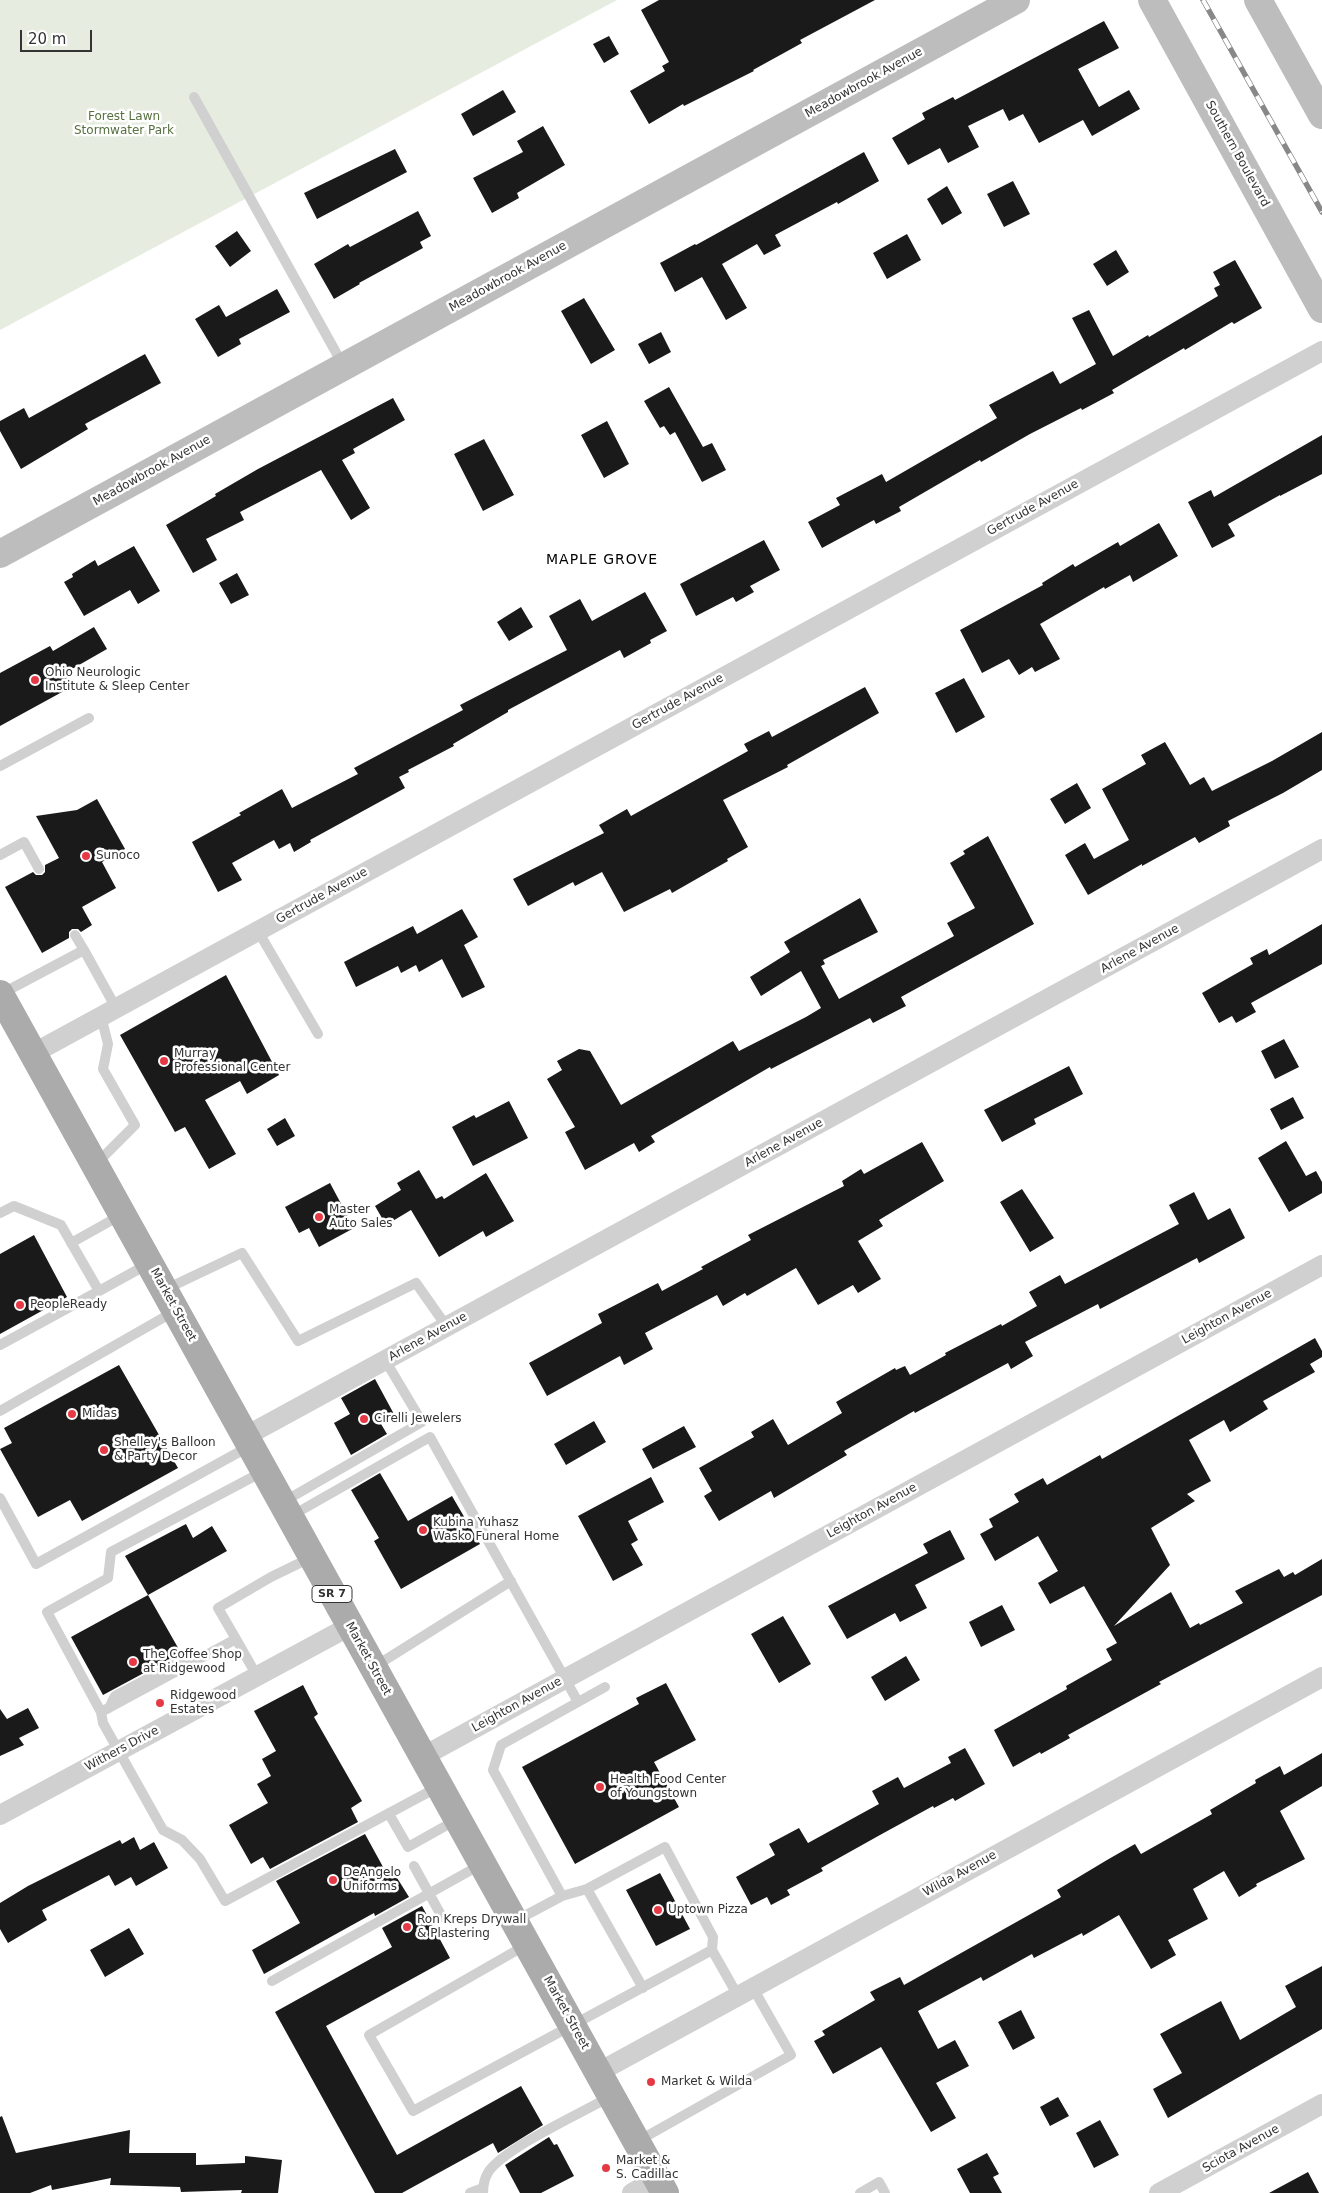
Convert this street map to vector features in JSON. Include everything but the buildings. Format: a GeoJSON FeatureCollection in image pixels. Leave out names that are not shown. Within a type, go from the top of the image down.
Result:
{"type":"FeatureCollection","features":[{"type":"Feature","properties":{"kind":"main road","name":"Market Street"},"geometry":{"type":"LineString","coordinates":[[0,994],[661,2186]]}},
{"type":"Feature","properties":{"kind":"street","name":"Meadowbrook Avenue"},"geometry":{"type":"LineString","coordinates":[[0,554],[1016,0]]}},
{"type":"Feature","properties":{"kind":"street","name":"Southern Boulevard"},"geometry":{"type":"LineString","coordinates":[[1152,0],[1322,309]]}},
{"type":"Feature","properties":{"kind":"street"},"geometry":{"type":"LineString","coordinates":[[1258,0],[1322,115]]}},
{"type":"Feature","properties":{"kind":"street","name":"Gertrude Avenue"},"geometry":{"type":"LineString","coordinates":[[34,1053],[1322,351]]}},
{"type":"Feature","properties":{"kind":"street","name":"Arlene Avenue"},"geometry":{"type":"LineString","coordinates":[[248,1441],[385,1360],[1322,849]]}},
{"type":"Feature","properties":{"kind":"street","name":"Leighton Avenue"},"geometry":{"type":"LineString","coordinates":[[422,1757],[1322,1265]]}},
{"type":"Feature","properties":{"kind":"street","name":"Withers Drive"},"geometry":{"type":"LineString","coordinates":[[0,1815],[350,1626]]}},
{"type":"Feature","properties":{"kind":"street","name":"Wilda Avenue"},"geometry":{"type":"LineString","coordinates":[[599,2072],[1322,1677]]}},
{"type":"Feature","properties":{"kind":"street","name":"Sciota Avenue"},"geometry":{"type":"LineString","coordinates":[[1159,2193],[1322,2104]]}},
{"type":"Feature","properties":{"kind":"street"},"geometry":{"type":"LineString","coordinates":[[632,2193],[661,2186]]}},
{"type":"Feature","properties":{"kind":"lane"},"geometry":{"type":"LineString","coordinates":[[194,97],[344,366]]}},
{"type":"Feature","properties":{"kind":"lane"},"geometry":{"type":"LineString","coordinates":[[0,766],[89,718]]}},
{"type":"Feature","properties":{"kind":"lane"},"geometry":{"type":"LineString","coordinates":[[0,855],[24,842],[39,869]]}},
{"type":"Feature","properties":{"kind":"lane"},"geometry":{"type":"LineString","coordinates":[[258,931],[318,1034]]}},
{"type":"Feature","properties":{"kind":"lane"},"geometry":{"type":"LineString","coordinates":[[75,935],[84,950],[108,1012],[108,1044],[104,1069],[136,1125],[96,1165]]}},
{"type":"Feature","properties":{"kind":"lane"},"geometry":{"type":"LineString","coordinates":[[0,994],[84,950]]}},
{"type":"Feature","properties":{"kind":"lane"},"geometry":{"type":"LineString","coordinates":[[0,1214],[14,1206],[61,1225],[99,1291]]}},
{"type":"Feature","properties":{"kind":"lane"},"geometry":{"type":"LineString","coordinates":[[71,1242],[123,1214]]}},
{"type":"Feature","properties":{"kind":"lane"},"geometry":{"type":"LineString","coordinates":[[0,1411],[242,1254],[298,1341],[416,1282],[447,1327]]}},
{"type":"Feature","properties":{"kind":"lane"},"geometry":{"type":"LineString","coordinates":[[0,1345],[150,1262]]}},
{"type":"Feature","properties":{"kind":"lane"},"geometry":{"type":"LineString","coordinates":[[286,1509],[422,1422],[385,1360]]}},
{"type":"Feature","properties":{"kind":"lane"},"geometry":{"type":"LineString","coordinates":[[286,1509],[430,1437],[578,1702]]}},
{"type":"Feature","properties":{"kind":"lane"},"geometry":{"type":"LineString","coordinates":[[0,1498],[36,1564],[248,1441]]}},
{"type":"Feature","properties":{"kind":"lane"},"geometry":{"type":"LineString","coordinates":[[264,1470],[111,1552],[108,1578],[47,1612],[105,1710],[103,1723],[120,1750],[163,1830],[182,1840],[200,1859],[225,1901],[439,1787]]}},
{"type":"Feature","properties":{"kind":"lane"},"geometry":{"type":"LineString","coordinates":[[257,1676],[218,1608],[271,1577],[312,1557]]}},
{"type":"Feature","properties":{"kind":"lane"},"geometry":{"type":"LineString","coordinates":[[373,1667],[511,1581]]}},
{"type":"Feature","properties":{"kind":"lane"},"geometry":{"type":"LineString","coordinates":[[105,1710],[236,1639]]}},
{"type":"Feature","properties":{"kind":"lane"},"geometry":{"type":"LineString","coordinates":[[562,1896],[493,1770],[501,1745],[605,1687]]}},
{"type":"Feature","properties":{"kind":"lane"},"geometry":{"type":"LineString","coordinates":[[389,1814],[408,1847],[457,1820]]}},
{"type":"Feature","properties":{"kind":"lane"},"geometry":{"type":"LineString","coordinates":[[637,2142],[792,2056],[712,1950],[714,1937],[665,1847],[587,1889],[562,1896],[521,1933],[369,2035],[413,2111],[712,1950]]}},
{"type":"Feature","properties":{"kind":"lane"},"geometry":{"type":"LineString","coordinates":[[272,1981],[482,1864]]}},
{"type":"Feature","properties":{"kind":"lane"},"geometry":{"type":"LineString","coordinates":[[414,1866],[442,1917]]}},
{"type":"Feature","properties":{"kind":"lane"},"geometry":{"type":"LineString","coordinates":[[587,1889],[643,1988]]}},
{"type":"Feature","properties":{"kind":"lane"},"geometry":{"type":"LineString","coordinates":[[470,2193],[483,2190],[489,2172],[521,2145],[612,2096]]}},
{"type":"Feature","properties":{"kind":"lane"},"geometry":{"type":"LineString","coordinates":[[860,2193],[879,2182],[886,2193]]}},
{"type":"Feature","properties":{"kind":"green space","name":"Forest Lawn Stormwater Park"},"geometry":{"type":"Polygon","coordinates":[[[0,0],[617,0],[0,330],[0,0]]]}},
{"type":"Feature","properties":{"kind":"railway"},"geometry":{"type":"LineString","coordinates":[[1203,0],[1322,212]]}},
{"type":"Feature","properties":{"kind":"place","name":"Ohio Neurologic Institute & Sleep Center"},"geometry":{"type":"Point","coordinates":[35,680]}},
{"type":"Feature","properties":{"kind":"place","name":"Sunoco"},"geometry":{"type":"Point","coordinates":[86,856]}},
{"type":"Feature","properties":{"kind":"place","name":"Murray Professional Center"},"geometry":{"type":"Point","coordinates":[164,1061]}},
{"type":"Feature","properties":{"kind":"place","name":"Master Auto Sales"},"geometry":{"type":"Point","coordinates":[319,1217]}},
{"type":"Feature","properties":{"kind":"place","name":"PeopleReady"},"geometry":{"type":"Point","coordinates":[20,1305]}},
{"type":"Feature","properties":{"kind":"place","name":"Midas"},"geometry":{"type":"Point","coordinates":[72,1414]}},
{"type":"Feature","properties":{"kind":"place","name":"Cirelli Jewelers"},"geometry":{"type":"Point","coordinates":[364,1419]}},
{"type":"Feature","properties":{"kind":"place","name":"Shelley's Balloon & Party Decor"},"geometry":{"type":"Point","coordinates":[104,1450]}},
{"type":"Feature","properties":{"kind":"place","name":"Kubina Yuhasz Wasko Funeral Home"},"geometry":{"type":"Point","coordinates":[423,1530]}},
{"type":"Feature","properties":{"kind":"place","name":"The Coffee Shop at Ridgewood"},"geometry":{"type":"Point","coordinates":[133,1662]}},
{"type":"Feature","properties":{"kind":"place","name":"Ridgewood Estates"},"geometry":{"type":"Point","coordinates":[160,1703]}},
{"type":"Feature","properties":{"kind":"place","name":"Health Food Center of Youngstown"},"geometry":{"type":"Point","coordinates":[600,1787]}},
{"type":"Feature","properties":{"kind":"place","name":"DeAngelo Uniforms"},"geometry":{"type":"Point","coordinates":[333,1880]}},
{"type":"Feature","properties":{"kind":"place","name":"Uptown Pizza"},"geometry":{"type":"Point","coordinates":[658,1910]}},
{"type":"Feature","properties":{"kind":"place","name":"Ron Kreps Drywall & Plastering"},"geometry":{"type":"Point","coordinates":[407,1927]}},
{"type":"Feature","properties":{"kind":"place","name":"Market & Wilda"},"geometry":{"type":"Point","coordinates":[651,2082]}},
{"type":"Feature","properties":{"kind":"place","name":"Market & S. Cadillac"},"geometry":{"type":"Point","coordinates":[606,2168]}},
{"type":"Feature","properties":{"kind":"district","name":"MAPLE GROVE"},"geometry":{"type":"Point","coordinates":[602,560]}}]}
